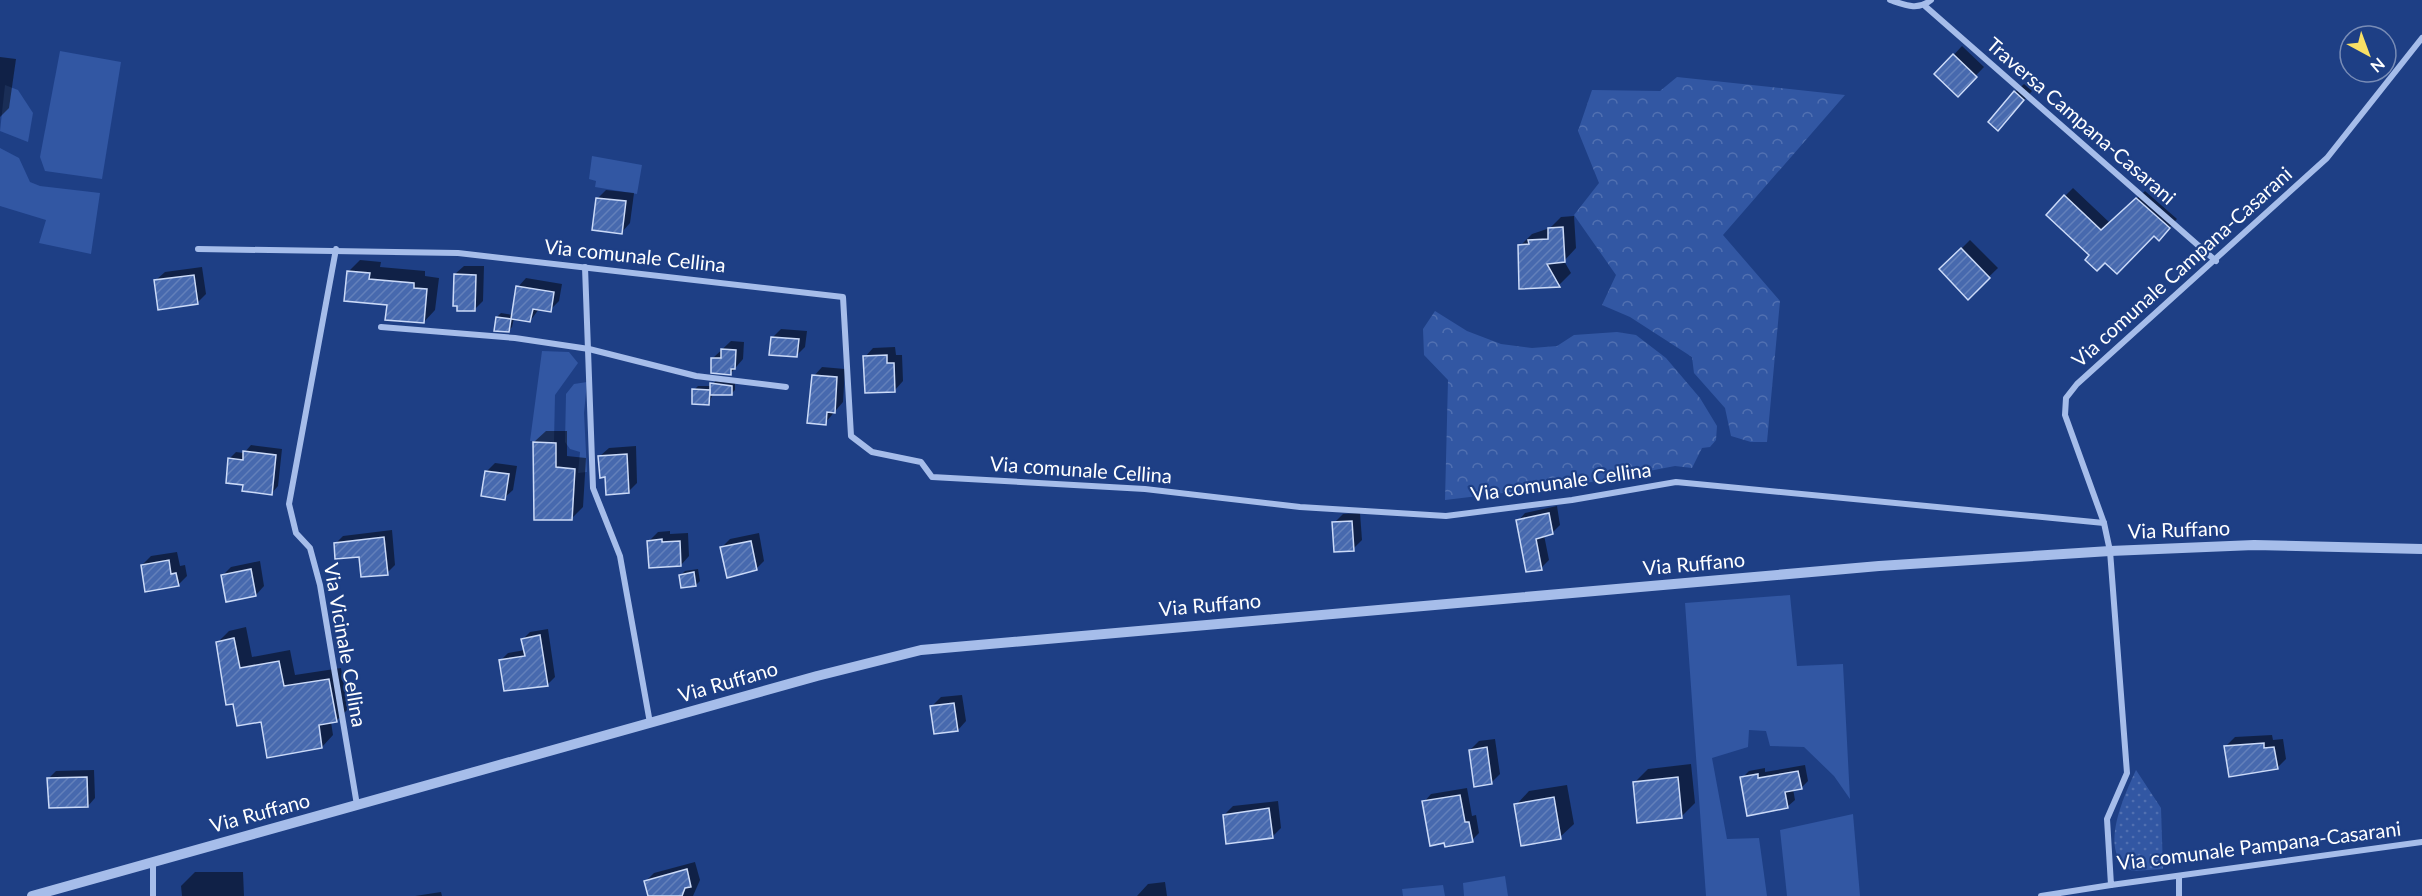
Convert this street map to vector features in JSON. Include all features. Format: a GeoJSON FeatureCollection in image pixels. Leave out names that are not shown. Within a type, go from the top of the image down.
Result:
{"type":"FeatureCollection","features":[{"type":"Feature","properties":{"kind":"street"},"geometry":{"type":"LineString","coordinates":[[1890,0],[1913,7],[1925,6],[1931,0]]}},
{"type":"Feature","properties":{"kind":"street","name":"Traversa Campana-Casarani"},"geometry":{"type":"LineString","coordinates":[[1925,6],[2216,261]]}},
{"type":"Feature","properties":{"kind":"street","name":"Via comunale Campana-Casarani"},"geometry":{"type":"LineString","coordinates":[[2110,551],[2104,523],[2065,415],[2066,398],[2077,384],[2216,261],[2327,158],[2422,38]]}},
{"type":"Feature","properties":{"kind":"street","name":"Via comunale Cellina"},"geometry":{"type":"LineString","coordinates":[[198,249],[336,249],[458,253],[843,297],[851,436],[872,452],[921,462],[932,477],[1145,489],[1300,507],[1446,516],[1572,500],[1676,482],[2104,523]]}},
{"type":"Feature","properties":{"kind":"street","name":"Via Vicinale Cellina"},"geometry":{"type":"LineString","coordinates":[[336,249],[289,504],[296,533],[310,548],[320,585],[357,806]]}},
{"type":"Feature","properties":{"kind":"street"},"geometry":{"type":"LineString","coordinates":[[585,267],[593,488],[620,556],[650,723]]}},
{"type":"Feature","properties":{"kind":"street"},"geometry":{"type":"LineString","coordinates":[[381,327],[515,338],[589,349],[696,376],[786,387]]}},
{"type":"Feature","properties":{"kind":"street","name":"Via Ruffano"},"geometry":{"type":"LineString","coordinates":[[32,896],[650,723],[921,650],[1879,566],[2110,551],[2254,545],[2422,549]]}},
{"type":"Feature","properties":{"kind":"street","name":"Via comunale Pampana-Casarani"},"geometry":{"type":"LineString","coordinates":[[2110,551],[2127,773],[2107,819],[2111,885],[2422,842]]}},
{"type":"Feature","properties":{"kind":"street"},"geometry":{"type":"LineString","coordinates":[[153,861],[153,896]]}},
{"type":"Feature","properties":{"kind":"street"},"geometry":{"type":"LineString","coordinates":[[2179,876],[2179,896]]}},
{"type":"Feature","properties":{"kind":"street"},"geometry":{"type":"LineString","coordinates":[[2041,896],[2111,885]]}},
{"type":"Feature","properties":{"kind":"green space"},"geometry":{"type":"Polygon","coordinates":[[[60,51],[121,62],[102,179],[45,171],[40,157],[60,51]]]}},
{"type":"Feature","properties":{"kind":"green space"},"geometry":{"type":"Polygon","coordinates":[[[1677,77],[1845,95],[1723,235],[1780,301],[1767,442],[1751,442],[1731,436],[1725,408],[1694,373],[1692,357],[1630,317],[1602,305],[1616,275],[1574,215],[1599,183],[1578,131],[1592,90],[1660,91],[1677,77]]]}},
{"type":"Feature","properties":{"kind":"green space"},"geometry":{"type":"Polygon","coordinates":[[[5,85],[18,90],[33,113],[28,142],[0,131],[5,85]]]}},
{"type":"Feature","properties":{"kind":"green space"},"geometry":{"type":"Polygon","coordinates":[[[0,148],[19,158],[30,182],[40,186],[100,193],[91,254],[39,243],[46,220],[0,206],[0,148]]]}},
{"type":"Feature","properties":{"kind":"green space"},"geometry":{"type":"Polygon","coordinates":[[[592,156],[642,165],[637,194],[595,187],[596,181],[589,179],[592,156]]]}},
{"type":"Feature","properties":{"kind":"green space"},"geometry":{"type":"Polygon","coordinates":[[[1435,311],[1467,331],[1501,344],[1532,348],[1557,346],[1574,335],[1617,332],[1636,335],[1666,358],[1700,398],[1717,426],[1716,440],[1710,447],[1702,448],[1692,468],[1675,466],[1586,483],[1445,500],[1448,380],[1424,355],[1423,329],[1435,311]]]}},
{"type":"Feature","properties":{"kind":"green space"},"geometry":{"type":"Polygon","coordinates":[[[542,351],[569,352],[578,363],[555,395],[554,442],[530,441],[542,351]]]}},
{"type":"Feature","properties":{"kind":"green space"},"geometry":{"type":"Polygon","coordinates":[[[587,382],[584,413],[587,472],[578,473],[580,452],[570,449],[565,442],[566,394],[574,384],[587,382]]]}},
{"type":"Feature","properties":{"kind":"green space"},"geometry":{"type":"Polygon","coordinates":[[[1790,595],[1797,666],[1843,664],[1850,799],[1834,776],[1804,747],[1770,746],[1766,731],[1749,730],[1748,747],[1712,758],[1727,839],[1759,838],[1767,896],[1706,896],[1685,603],[1790,595]]]}},
{"type":"Feature","properties":{"kind":"green space"},"geometry":{"type":"Polygon","coordinates":[[[2136,770],[2161,808],[2163,869],[2133,871],[2122,863],[2116,852],[2116,824],[2125,794],[2136,770]]]}},
{"type":"Feature","properties":{"kind":"green space"},"geometry":{"type":"Polygon","coordinates":[[[1853,814],[1860,896],[1787,896],[1780,830],[1853,814]]]}},
{"type":"Feature","properties":{"kind":"green space"},"geometry":{"type":"Polygon","coordinates":[[[1505,876],[1508,896],[1464,896],[1463,883],[1505,876]]]}},
{"type":"Feature","properties":{"kind":"green space"},"geometry":{"type":"Polygon","coordinates":[[[1443,885],[1445,896],[1403,896],[1402,889],[1443,885]]]}},
{"type":"Feature","properties":{"kind":"building"},"geometry":{"type":"Polygon","coordinates":[[[1953,54],[1977,77],[1958,97],[1934,74],[1953,54]]]}},
{"type":"Feature","properties":{"kind":"building"},"geometry":{"type":"Polygon","coordinates":[[[2014,91],[2024,100],[1998,131],[1988,122],[2014,91]]]}},
{"type":"Feature","properties":{"kind":"building"},"geometry":{"type":"Polygon","coordinates":[[[2064,195],[2101,230],[2136,198],[2170,228],[2159,241],[2154,236],[2117,274],[2105,263],[2097,271],[2085,260],[2089,255],[2046,215],[2064,195]]]}},
{"type":"Feature","properties":{"kind":"building"},"geometry":{"type":"Polygon","coordinates":[[[596,198],[626,201],[622,234],[592,230],[596,198]]]}},
{"type":"Feature","properties":{"kind":"building"},"geometry":{"type":"Polygon","coordinates":[[[1563,227],[1565,262],[1547,264],[1560,287],[1519,289],[1518,245],[1529,244],[1528,240],[1548,239],[1548,228],[1563,227]]]}},
{"type":"Feature","properties":{"kind":"building"},"geometry":{"type":"Polygon","coordinates":[[[1961,248],[1990,278],[1968,300],[1939,269],[1961,248]]]}},
{"type":"Feature","properties":{"kind":"building"},"geometry":{"type":"Polygon","coordinates":[[[347,271],[370,273],[369,279],[414,283],[414,288],[427,289],[424,323],[385,320],[387,305],[344,301],[347,271]]]}},
{"type":"Feature","properties":{"kind":"building"},"geometry":{"type":"Polygon","coordinates":[[[454,274],[476,275],[475,311],[457,311],[457,306],[453,306],[454,274]]]}},
{"type":"Feature","properties":{"kind":"building"},"geometry":{"type":"Polygon","coordinates":[[[194,275],[198,304],[158,310],[154,280],[194,275]]]}},
{"type":"Feature","properties":{"kind":"building"},"geometry":{"type":"Polygon","coordinates":[[[516,286],[554,292],[551,312],[533,309],[530,322],[511,319],[516,286]]]}},
{"type":"Feature","properties":{"kind":"building"},"geometry":{"type":"Polygon","coordinates":[[[496,317],[511,319],[509,332],[494,331],[496,317]]]}},
{"type":"Feature","properties":{"kind":"building"},"geometry":{"type":"Polygon","coordinates":[[[771,337],[799,339],[797,357],[769,355],[771,337]]]}},
{"type":"Feature","properties":{"kind":"building"},"geometry":{"type":"Polygon","coordinates":[[[721,349],[736,350],[735,369],[731,369],[731,375],[711,373],[711,358],[721,358],[721,349]]]}},
{"type":"Feature","properties":{"kind":"building"},"geometry":{"type":"Polygon","coordinates":[[[887,355],[887,363],[894,363],[895,392],[865,393],[863,356],[887,355]]]}},
{"type":"Feature","properties":{"kind":"building"},"geometry":{"type":"Polygon","coordinates":[[[812,375],[837,377],[835,413],[827,412],[826,425],[807,423],[812,375]]]}},
{"type":"Feature","properties":{"kind":"building"},"geometry":{"type":"Polygon","coordinates":[[[710,383],[732,386],[732,395],[710,395],[710,383]]]}},
{"type":"Feature","properties":{"kind":"building"},"geometry":{"type":"Polygon","coordinates":[[[692,389],[710,390],[709,405],[692,404],[692,389]]]}},
{"type":"Feature","properties":{"kind":"building"},"geometry":{"type":"Polygon","coordinates":[[[533,442],[556,443],[556,467],[575,469],[572,520],[534,520],[533,442]]]}},
{"type":"Feature","properties":{"kind":"building"},"geometry":{"type":"Polygon","coordinates":[[[243,451],[276,455],[272,495],[242,491],[243,485],[226,483],[228,458],[243,460],[243,451]]]}},
{"type":"Feature","properties":{"kind":"building"},"geometry":{"type":"Polygon","coordinates":[[[627,454],[629,493],[606,495],[605,477],[600,478],[598,456],[627,454]]]}},
{"type":"Feature","properties":{"kind":"building"},"geometry":{"type":"Polygon","coordinates":[[[485,471],[509,474],[505,500],[481,496],[485,471]]]}},
{"type":"Feature","properties":{"kind":"building"},"geometry":{"type":"Polygon","coordinates":[[[1549,513],[1553,534],[1536,539],[1542,570],[1526,572],[1516,520],[1549,513]]]}},
{"type":"Feature","properties":{"kind":"building"},"geometry":{"type":"Polygon","coordinates":[[[1352,521],[1354,551],[1334,552],[1332,522],[1352,521]]]}},
{"type":"Feature","properties":{"kind":"building"},"geometry":{"type":"Polygon","coordinates":[[[384,537],[388,575],[361,577],[359,557],[335,559],[334,543],[384,537]]]}},
{"type":"Feature","properties":{"kind":"building"},"geometry":{"type":"Polygon","coordinates":[[[662,539],[662,542],[680,541],[681,566],[649,568],[647,541],[662,539]]]}},
{"type":"Feature","properties":{"kind":"building"},"geometry":{"type":"Polygon","coordinates":[[[751,541],[757,570],[727,578],[720,547],[751,541]]]}},
{"type":"Feature","properties":{"kind":"building"},"geometry":{"type":"Polygon","coordinates":[[[169,560],[171,574],[176,573],[179,586],[145,592],[141,565],[169,560]]]}},
{"type":"Feature","properties":{"kind":"building"},"geometry":{"type":"Polygon","coordinates":[[[251,569],[256,596],[226,602],[221,575],[251,569]]]}},
{"type":"Feature","properties":{"kind":"building"},"geometry":{"type":"Polygon","coordinates":[[[694,572],[696,586],[681,588],[679,575],[694,572]]]}},
{"type":"Feature","properties":{"kind":"building"},"geometry":{"type":"Polygon","coordinates":[[[540,635],[548,686],[504,691],[499,660],[525,656],[521,639],[540,635]]]}},
{"type":"Feature","properties":{"kind":"building"},"geometry":{"type":"Polygon","coordinates":[[[234,638],[240,668],[279,661],[284,686],[329,679],[337,722],[319,725],[322,748],[267,758],[261,722],[237,726],[233,704],[226,705],[216,642],[234,638]]]}},
{"type":"Feature","properties":{"kind":"building"},"geometry":{"type":"Polygon","coordinates":[[[954,703],[958,731],[934,734],[930,706],[954,703]]]}},
{"type":"Feature","properties":{"kind":"building"},"geometry":{"type":"Polygon","coordinates":[[[2264,743],[2264,748],[2274,747],[2278,769],[2229,777],[2224,746],[2264,743]]]}},
{"type":"Feature","properties":{"kind":"building"},"geometry":{"type":"Polygon","coordinates":[[[1487,747],[1492,784],[1474,787],[1469,750],[1487,747]]]}},
{"type":"Feature","properties":{"kind":"building"},"geometry":{"type":"Polygon","coordinates":[[[1798,771],[1802,789],[1785,792],[1788,808],[1747,816],[1740,777],[1758,774],[1758,778],[1798,771]]]}},
{"type":"Feature","properties":{"kind":"building"},"geometry":{"type":"Polygon","coordinates":[[[87,777],[88,807],[49,808],[47,778],[87,777]]]}},
{"type":"Feature","properties":{"kind":"building"},"geometry":{"type":"Polygon","coordinates":[[[1678,777],[1682,818],[1637,823],[1633,782],[1678,777]]]}},
{"type":"Feature","properties":{"kind":"building"},"geometry":{"type":"Polygon","coordinates":[[[1460,795],[1465,822],[1469,822],[1473,842],[1445,847],[1444,843],[1430,846],[1422,801],[1460,795]]]}},
{"type":"Feature","properties":{"kind":"building"},"geometry":{"type":"Polygon","coordinates":[[[1554,797],[1561,839],[1521,846],[1514,804],[1554,797]]]}},
{"type":"Feature","properties":{"kind":"building"},"geometry":{"type":"Polygon","coordinates":[[[1269,808],[1273,838],[1226,844],[1223,815],[1269,808]]]}},
{"type":"Feature","properties":{"kind":"building"},"geometry":{"type":"Polygon","coordinates":[[[687,869],[691,887],[685,888],[682,896],[648,896],[644,881],[687,869]]]}}]}
